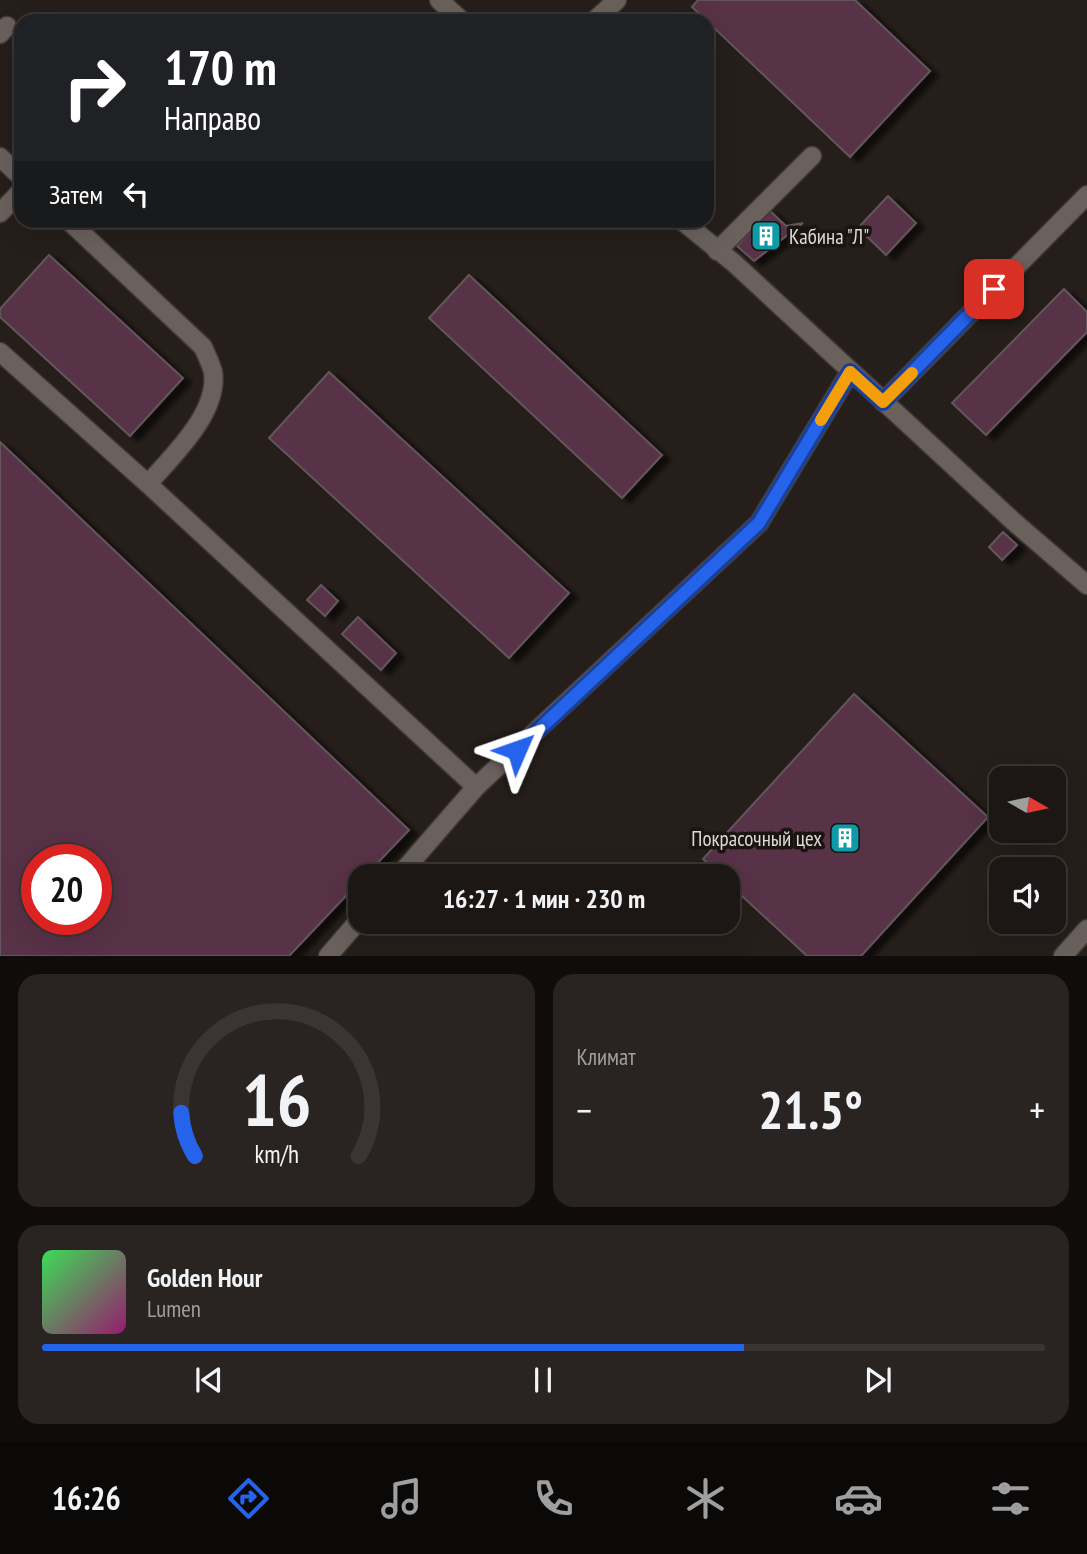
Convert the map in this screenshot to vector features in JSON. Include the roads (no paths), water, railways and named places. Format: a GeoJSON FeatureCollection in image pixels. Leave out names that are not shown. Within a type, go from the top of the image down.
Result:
{"type":"FeatureCollection","features":[{"type":"Feature","properties":{"kind":"lane"},"geometry":{"type":"LineString","coordinates":[[439,0],[454,14]]}},
{"type":"Feature","properties":{"kind":"lane"},"geometry":{"type":"LineString","coordinates":[[602,14],[617,0]]}},
{"type":"Feature","properties":{"kind":"lane"},"geometry":{"type":"LineString","coordinates":[[717,251],[812,156]]}},
{"type":"Feature","properties":{"kind":"lane"},"geometry":{"type":"LineString","coordinates":[[0,157],[14,170]]}},
{"type":"Feature","properties":{"kind":"lane"},"geometry":{"type":"LineString","coordinates":[[883,402],[1087,195]]}},
{"type":"Feature","properties":{"kind":"lane"},"geometry":{"type":"LineString","coordinates":[[0,213],[14,198]]}},
{"type":"Feature","properties":{"kind":"lane"},"geometry":{"type":"LineString","coordinates":[[77,228],[202,346],[213,373],[210,400],[200,422],[148,484]]}},
{"type":"Feature","properties":{"kind":"lane"},"geometry":{"type":"LineString","coordinates":[[690,228],[734,263],[1013,521],[1087,585]]}},
{"type":"Feature","properties":{"kind":"lane"},"geometry":{"type":"LineString","coordinates":[[0,352],[148,484],[476,787]]}},
{"type":"Feature","properties":{"kind":"lane"},"geometry":{"type":"LineString","coordinates":[[409,864],[476,787],[759,523],[850,372]]}},
{"type":"Feature","properties":{"kind":"lane"},"geometry":{"type":"LineString","coordinates":[[1063,956],[1087,929]]}},
{"type":"Feature","properties":{"kind":"lane"},"geometry":{"type":"LineString","coordinates":[[328,956],[348,933]]}},
{"type":"Feature","properties":{"kind":"place","name":"Кабина \"Л\""},"geometry":{"type":"Point","coordinates":[766,236]}},
{"type":"Feature","properties":{"kind":"place","name":"Покрасочный цех"},"geometry":{"type":"Point","coordinates":[845,838]}}]}
